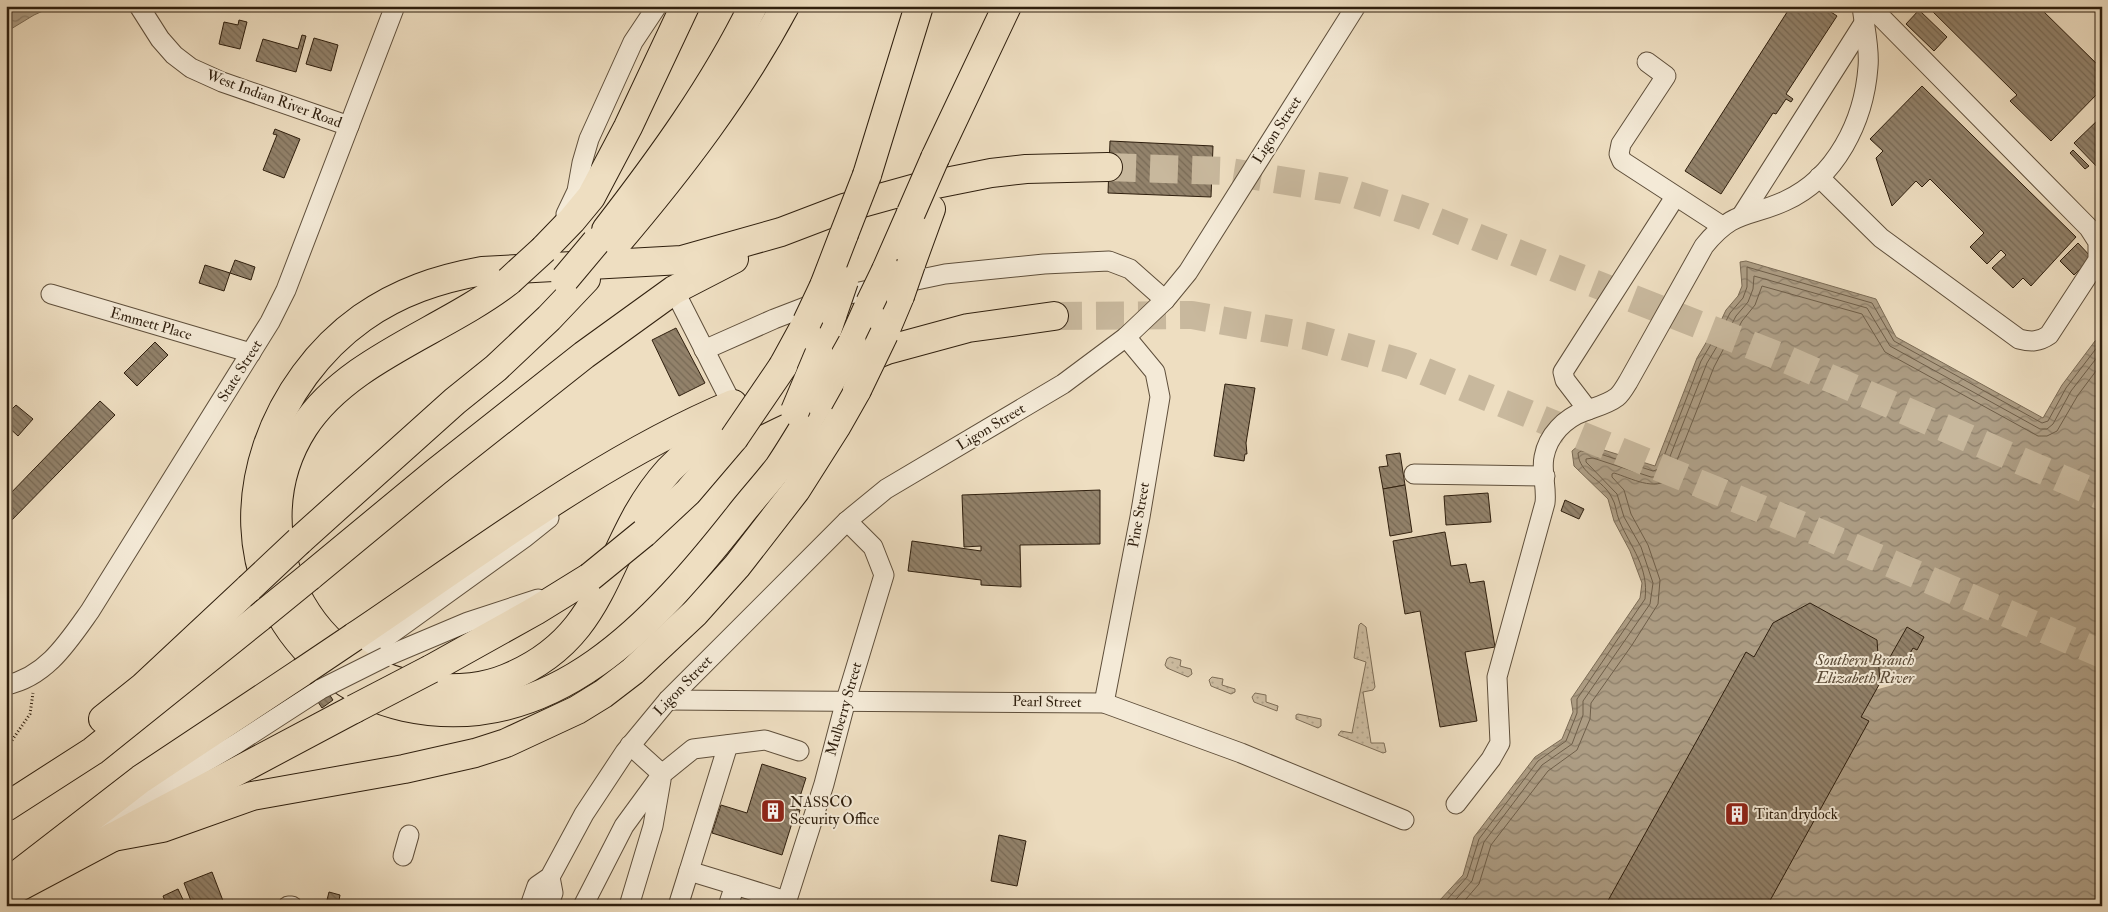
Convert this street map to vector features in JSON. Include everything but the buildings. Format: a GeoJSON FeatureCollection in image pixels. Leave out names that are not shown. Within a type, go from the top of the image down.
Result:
{"type":"FeatureCollection","features":[{"type":"Feature","properties":{"kind":"highway"},"geometry":{"type":"LineString","coordinates":[[685,6],[607,168],[590,197],[550,243],[509,281],[479,303],[348,380],[325,400],[302,430],[286,464],[279,501],[278,522],[281,553],[287,577],[298,600],[312,621],[342,654],[371,672],[396,682],[424,687],[457,689],[483,686],[528,669],[550,655],[575,631],[599,596],[636,515],[650,492],[686,454],[718,431],[858,351]]}},
{"type":"Feature","properties":{"kind":"highway"},"geometry":{"type":"LineString","coordinates":[[607,243],[668,145],[708,87],[753,6]]}},
{"type":"Feature","properties":{"kind":"highway"},"geometry":{"type":"LineString","coordinates":[[14,802],[81,737],[143,687],[299,541],[455,401],[487,360],[543,304],[576,279],[697,144],[752,63],[785,6]]}},
{"type":"Feature","properties":{"kind":"highway"},"geometry":{"type":"LineString","coordinates":[[6,894],[431,669],[535,611],[579,583],[644,533],[688,492],[734,438],[783,366],[807,322],[834,284],[852,231],[867,175],[919,6]]}},
{"type":"Feature","properties":{"kind":"highway"},"geometry":{"type":"LineString","coordinates":[[1007,6],[943,156],[921,211],[886,270],[870,303],[858,351],[807,406],[739,516],[645,624],[606,657],[556,688],[501,707],[456,712],[416,709],[391,704],[347,684],[326,668],[296,636],[275,604],[261,567],[255,523],[258,485],[265,454],[274,428],[291,395],[334,341],[365,316],[395,298],[435,282],[482,271],[682,260],[781,232],[844,208],[916,188],[952,180],[1026,169],[1108,167]]}},
{"type":"Feature","properties":{"kind":"highway"},"geometry":{"type":"LineString","coordinates":[[113,837],[162,828],[252,796],[475,753],[506,743],[590,702],[633,671],[695,613],[737,566],[796,490],[836,427],[857,390],[900,296],[911,264],[921,211]]}},
{"type":"Feature","properties":{"kind":"highway"},"geometry":{"type":"LineString","coordinates":[[14,802],[93,752],[436,472],[584,354],[674,290],[781,232]]}},
{"type":"Feature","properties":{"kind":"highway"},"geometry":{"type":"LineString","coordinates":[[807,406],[819,354],[833,313],[834,284]]}},
{"type":"Feature","properties":{"kind":"highway"},"geometry":{"type":"LineString","coordinates":[[16,876],[141,779],[370,647],[514,528],[615,465],[685,427],[732,404],[858,351],[887,350],[968,328],[1054,316]]}},
{"type":"Feature","properties":{"kind":"street","name":"West Indian River Road"},"geometry":{"type":"LineString","coordinates":[[139,6],[160,39],[174,55],[191,68],[222,82],[349,126]]}},
{"type":"Feature","properties":{"kind":"street","name":"State Street"},"geometry":{"type":"LineString","coordinates":[[6,685],[18,683],[33,675],[54,659],[90,611],[270,322],[286,290],[395,6]]}},
{"type":"Feature","properties":{"kind":"street"},"geometry":{"type":"LineString","coordinates":[[550,243],[578,191],[582,163],[589,138],[633,42],[656,6]]}},
{"type":"Feature","properties":{"kind":"street","name":"Ligon Street"},"geometry":{"type":"LineString","coordinates":[[550,877],[584,814],[630,745],[668,700],[847,522],[886,489],[1063,384],[1126,337],[1165,300],[1188,272],[1356,6]]}},
{"type":"Feature","properties":{"kind":"street"},"geometry":{"type":"LineString","coordinates":[[1818,177],[1881,238],[2019,339],[2040,341],[2049,335],[2098,260],[2098,242],[2089,228],[1865,12]]}},
{"type":"Feature","properties":{"kind":"street"},"geometry":{"type":"LineString","coordinates":[[1456,804],[1491,759],[1500,743],[1498,677],[1545,503],[1545,476],[1542,467],[1544,455],[1552,436],[1571,417],[1607,403],[1618,396],[1628,382],[1704,246],[1722,226],[1742,215],[1780,203],[1800,194],[1818,177],[1841,149],[1859,113],[1864,96],[1868,65],[1865,12]]}},
{"type":"Feature","properties":{"kind":"street"},"geometry":{"type":"LineString","coordinates":[[1742,215],[1865,12]]}},
{"type":"Feature","properties":{"kind":"street"},"geometry":{"type":"LineString","coordinates":[[1647,62],[1666,76],[1621,144],[1619,154],[1622,161],[1722,226]]}},
{"type":"Feature","properties":{"kind":"street"},"geometry":{"type":"LineString","coordinates":[[1588,410],[1565,380],[1563,372],[1675,197]]}},
{"type":"Feature","properties":{"kind":"street"},"geometry":{"type":"LineString","coordinates":[[704,350],[774,318],[826,298],[945,274],[1044,264],[1109,262],[1130,269],[1165,300]]}},
{"type":"Feature","properties":{"kind":"street"},"geometry":{"type":"LineString","coordinates":[[674,290],[732,404]]}},
{"type":"Feature","properties":{"kind":"street","name":"Emmett Place"},"geometry":{"type":"LineString","coordinates":[[51,294],[251,352]]}},
{"type":"Feature","properties":{"kind":"street","name":"Pine Street"},"geometry":{"type":"LineString","coordinates":[[1104,703],[1140,517],[1160,397],[1155,372],[1126,337]]}},
{"type":"Feature","properties":{"kind":"street"},"geometry":{"type":"LineString","coordinates":[[1414,474],[1545,476]]}},
{"type":"Feature","properties":{"kind":"street","name":"Mulberry Street"},"geometry":{"type":"LineString","coordinates":[[786,904],[824,784],[846,700],[884,575],[873,547],[847,522]]}},
{"type":"Feature","properties":{"kind":"street"},"geometry":{"type":"LineString","coordinates":[[311,680],[370,647],[468,622],[579,583]]}},
{"type":"Feature","properties":{"kind":"street","name":"Pearl Street"},"geometry":{"type":"LineString","coordinates":[[668,700],[736,702],[846,700],[1104,703],[1241,753],[1404,820]]}},
{"type":"Feature","properties":{"kind":"street"},"geometry":{"type":"LineString","coordinates":[[584,906],[624,826],[662,774],[693,749],[765,740],[799,751]]}},
{"type":"Feature","properties":{"kind":"street"},"geometry":{"type":"LineString","coordinates":[[630,745],[662,774]]}},
{"type":"Feature","properties":{"kind":"street"},"geometry":{"type":"LineString","coordinates":[[678,906],[728,745]]}},
{"type":"Feature","properties":{"kind":"street"},"geometry":{"type":"LineString","coordinates":[[629,906],[653,826],[662,774]]}},
{"type":"Feature","properties":{"kind":"street"},"geometry":{"type":"LineString","coordinates":[[403,856],[409,835]]}},
{"type":"Feature","properties":{"kind":"street"},"geometry":{"type":"LineString","coordinates":[[689,871],[735,885],[786,904]]}},
{"type":"Feature","properties":{"kind":"street"},"geometry":{"type":"LineString","coordinates":[[530,906],[537,886],[550,877],[553,893],[548,906]]}},
{"type":"Feature","properties":{"kind":"street"},"geometry":{"type":"LineString","coordinates":[[728,906],[735,885]]}},
{"type":"Feature","properties":{"kind":"path"},"geometry":{"type":"LineString","coordinates":[[6,750],[30,714],[33,675]]}},
{"type":"Feature","properties":{"kind":"shaded area"},"geometry":{"type":"Polygon","coordinates":[[[1361,623],[1366,627],[1375,687],[1373,690],[1363,692],[1371,743],[1384,743],[1386,752],[1383,753],[1338,735],[1341,731],[1352,733],[1366,662],[1354,658],[1359,625],[1361,623]]]}},
{"type":"Feature","properties":{"kind":"shaded area"},"geometry":{"type":"Polygon","coordinates":[[[1170,657],[1181,660],[1180,666],[1191,669],[1192,674],[1188,677],[1167,668],[1165,665],[1170,657]]]}},
{"type":"Feature","properties":{"kind":"shaded area"},"geometry":{"type":"Polygon","coordinates":[[[1212,677],[1223,679],[1222,685],[1235,689],[1235,692],[1231,694],[1211,686],[1209,680],[1212,677]]]}},
{"type":"Feature","properties":{"kind":"shaded area"},"geometry":{"type":"Polygon","coordinates":[[[1255,693],[1266,695],[1266,702],[1278,706],[1277,711],[1254,702],[1252,697],[1255,693]]]}},
{"type":"Feature","properties":{"kind":"shaded area"},"geometry":{"type":"Polygon","coordinates":[[[1298,714],[1321,719],[1321,726],[1318,728],[1296,719],[1298,714]]]}},
{"type":"Feature","properties":{"kind":"water"},"geometry":{"type":"Polygon","coordinates":[[[6,6],[54,6],[34,15],[6,32],[6,6]]]}},
{"type":"Feature","properties":{"kind":"water","name":"Southern Branch Elizabeth River"},"geometry":{"type":"Polygon","coordinates":[[[1746,261],[1876,299],[1896,337],[2043,418],[2062,385],[2095,341],[2102,338],[2102,906],[1438,906],[1440,900],[1463,875],[1474,837],[1535,757],[1562,739],[1573,712],[1571,699],[1640,598],[1642,583],[1630,551],[1614,521],[1608,499],[1574,466],[1572,451],[1579,445],[1594,447],[1655,466],[1697,358],[1710,336],[1716,331],[1726,310],[1738,296],[1742,286],[1740,262],[1746,261]]]}},
{"type":"Feature","properties":{"kind":"pier"},"geometry":{"type":"Polygon","coordinates":[[[1889,672],[1893,685],[1860,694],[1857,683],[1889,672]]]}},
{"type":"Feature","properties":{"kind":"tunnel"},"geometry":{"type":"LineString","coordinates":[[1108,167],[1224,171],[1342,190],[1418,214],[1781,357],[2102,496]]}},
{"type":"Feature","properties":{"kind":"tunnel"},"geometry":{"type":"LineString","coordinates":[[1054,316],[1192,315],[1307,336],[1404,363],[1808,528],[2102,654]]}},
{"type":"Feature","properties":{"kind":"place","name":"NASSCO Security Office"},"geometry":{"type":"Point","coordinates":[773,811]}},
{"type":"Feature","properties":{"kind":"place","name":"Titan drydock"},"geometry":{"type":"Point","coordinates":[1737,814]}}]}
